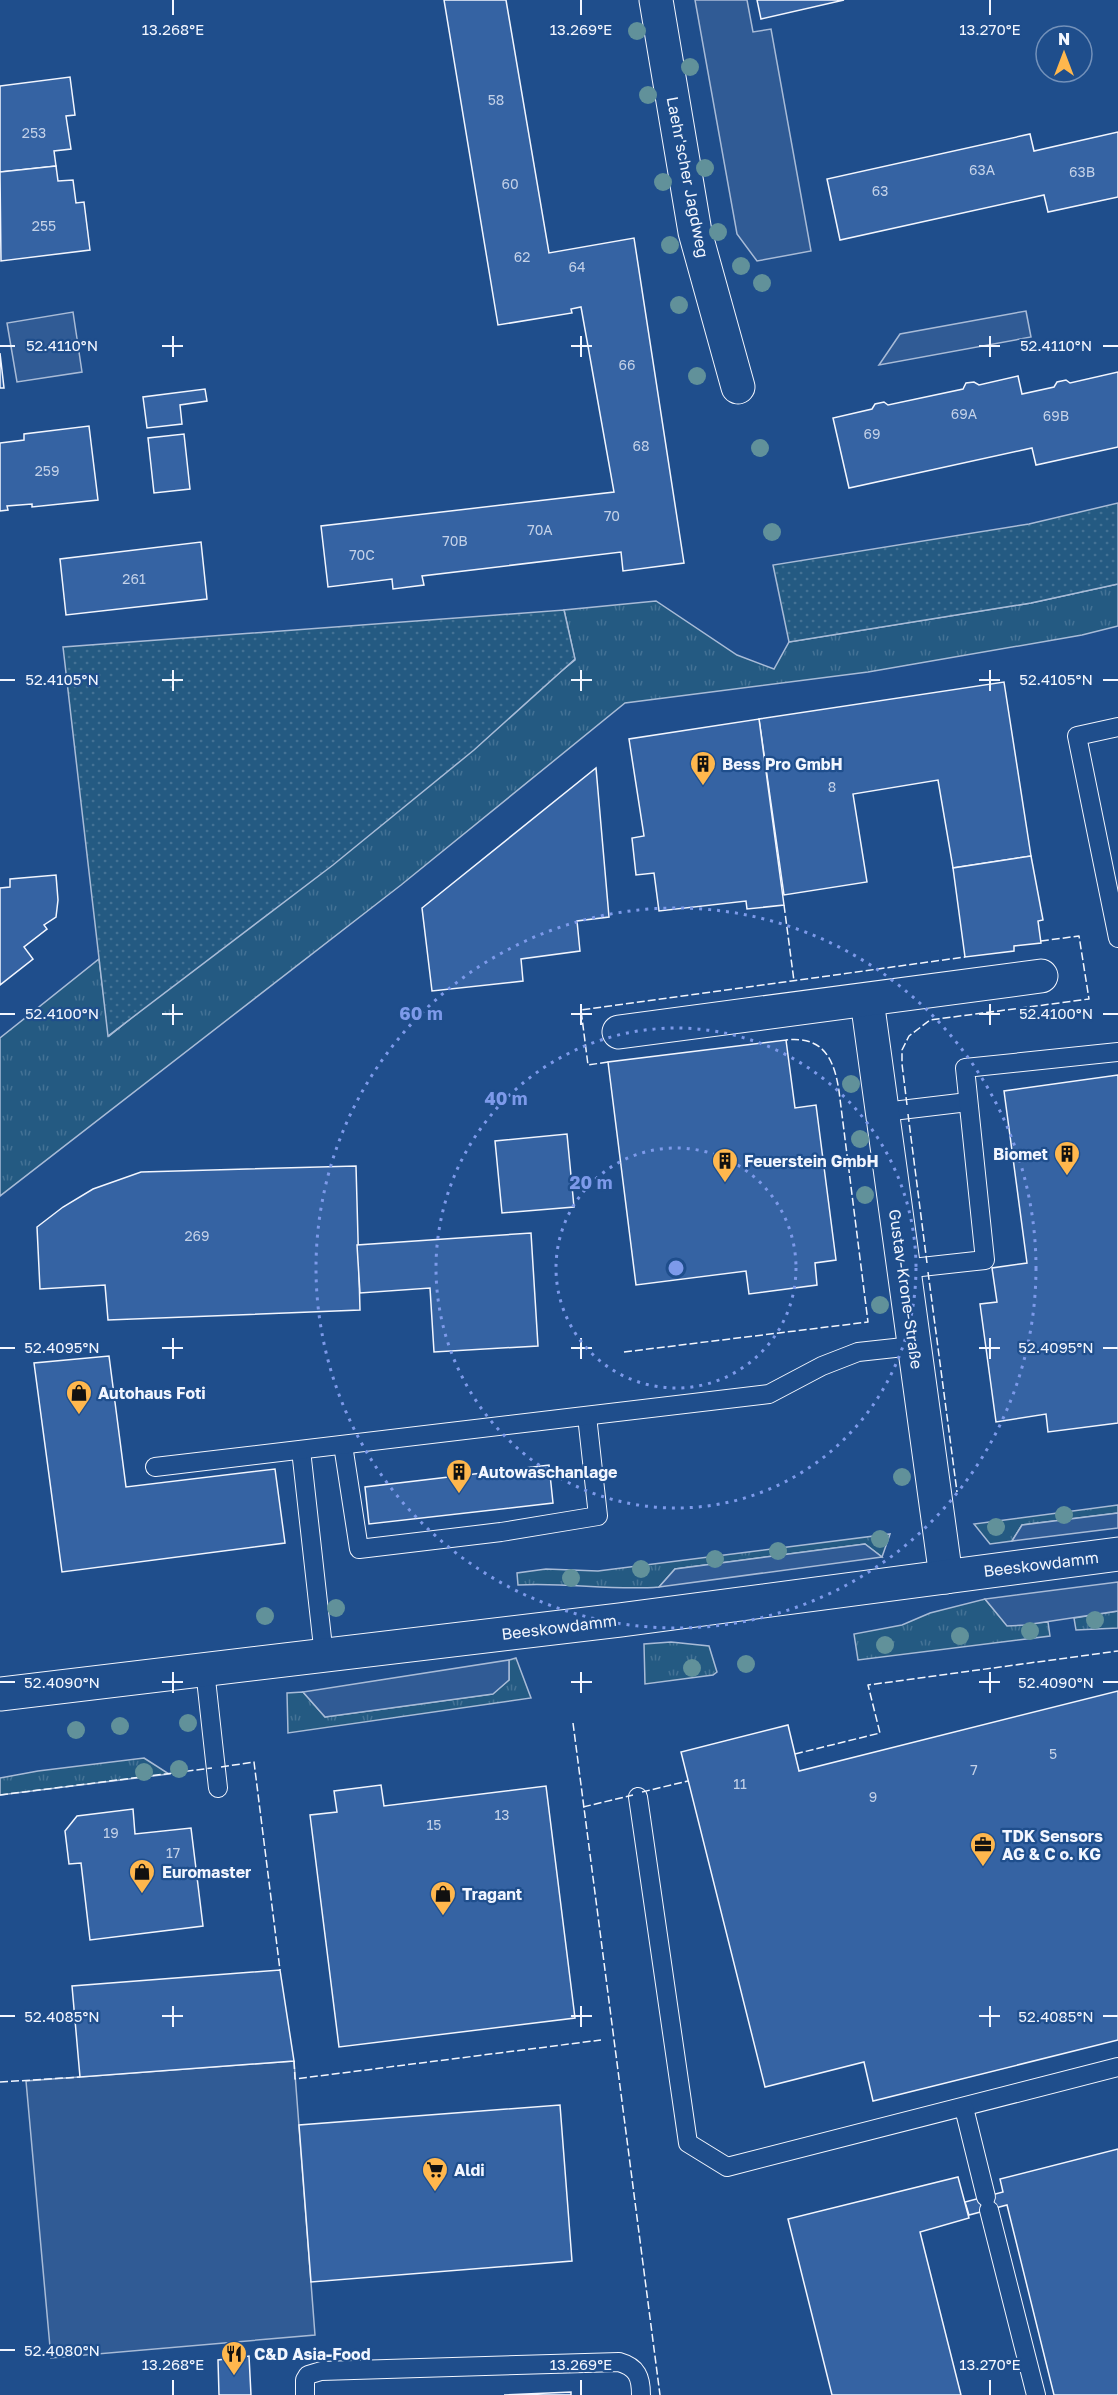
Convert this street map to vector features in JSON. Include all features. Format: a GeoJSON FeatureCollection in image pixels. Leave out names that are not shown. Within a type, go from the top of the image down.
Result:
{"type":"FeatureCollection","features":[{"type":"Feature","properties":{"kind":"street","name":"Laehr'scher Jagdweg"},"geometry":{"type":"LineString","coordinates":[[656,0],[695,232],[738,387]]}},
{"type":"Feature","properties":{"kind":"street"},"geometry":{"type":"LineString","coordinates":[[619,1032],[1041,976]]}},
{"type":"Feature","properties":{"kind":"street","name":"Gustav-Krone-Straße"},"geometry":{"type":"LineString","coordinates":[[867,1000],[946,1577]]}},
{"type":"Feature","properties":{"kind":"street","name":"Beeskowdamm"},"geometry":{"type":"LineString","coordinates":[[0,1694],[324,1656],[1118,1554]]}},
{"type":"Feature","properties":{"kind":"lane"},"geometry":{"type":"LineString","coordinates":[[1118,727],[1077,736],[1118,938]]}},
{"type":"Feature","properties":{"kind":"lane"},"geometry":{"type":"LineString","coordinates":[[903,1269],[985,1260],[965,1068],[1118,1052]]}},
{"type":"Feature","properties":{"kind":"lane"},"geometry":{"type":"LineString","coordinates":[[884,1112],[968,1102]]}},
{"type":"Feature","properties":{"kind":"lane"},"geometry":{"type":"LineString","coordinates":[[155,1467],[769,1394],[822,1366],[858,1352],[914,1346]]}},
{"type":"Feature","properties":{"kind":"lane"},"geometry":{"type":"LineString","coordinates":[[343,1445],[359,1549],[489,1533],[598,1516],[587,1416]]}},
{"type":"Feature","properties":{"kind":"lane"},"geometry":{"type":"LineString","coordinates":[[301,1450],[324,1656]]}},
{"type":"Feature","properties":{"kind":"lane"},"geometry":{"type":"LineString","coordinates":[[205,1670],[218,1788]]}},
{"type":"Feature","properties":{"kind":"lane"},"geometry":{"type":"LineString","coordinates":[[638,1797],[688,2143],[727,2167],[1118,2067]]}},
{"type":"Feature","properties":{"kind":"lane"},"geometry":{"type":"LineString","coordinates":[[964,2108],[1036,2395]]}},
{"type":"Feature","properties":{"kind":"lane"},"geometry":{"type":"LineString","coordinates":[[305,2395],[305,2380],[308,2374],[321,2370],[619,2362],[630,2365],[636,2372],[641,2384],[641,2395]]}},
{"type":"Feature","properties":{"kind":"green space"},"geometry":{"type":"Polygon","coordinates":[[[1118,503],[1118,584],[1031,603],[789,642],[773,565],[1029,524],[1118,503]]]}},
{"type":"Feature","properties":{"kind":"green space"},"geometry":{"type":"Polygon","coordinates":[[[1118,584],[1118,626],[1082,635],[868,672],[625,703],[401,885],[0,1196],[0,1038],[99,959],[109,1036],[575,660],[564,610],[656,601],[737,655],[774,669],[789,642],[1031,603],[1118,584]]]}},
{"type":"Feature","properties":{"kind":"green space"},"geometry":{"type":"Polygon","coordinates":[[[564,610],[575,659],[474,750],[333,865],[108,1036],[63,647],[564,610]]]}},
{"type":"Feature","properties":{"kind":"green space"},"geometry":{"type":"Polygon","coordinates":[[[1118,1505],[1118,1513],[1022,1525],[1012,1541],[990,1544],[974,1524],[1118,1505]]]}},
{"type":"Feature","properties":{"kind":"green space"},"geometry":{"type":"Polygon","coordinates":[[[890,1534],[882,1557],[865,1544],[675,1569],[659,1587],[518,1585],[517,1573],[546,1569],[598,1571],[890,1534]]]}},
{"type":"Feature","properties":{"kind":"green space"},"geometry":{"type":"Polygon","coordinates":[[[985,1599],[1007,1625],[1048,1622],[1050,1636],[858,1660],[854,1634],[902,1625],[930,1613],[985,1599]]]}},
{"type":"Feature","properties":{"kind":"green space"},"geometry":{"type":"Polygon","coordinates":[[[1118,1611],[1118,1628],[1076,1630],[1074,1618],[1118,1611]]]}},
{"type":"Feature","properties":{"kind":"green space"},"geometry":{"type":"Polygon","coordinates":[[[671,1642],[709,1646],[717,1672],[713,1675],[645,1684],[644,1644],[671,1642]]]}},
{"type":"Feature","properties":{"kind":"green space"},"geometry":{"type":"Polygon","coordinates":[[[516,1658],[531,1698],[288,1733],[287,1693],[303,1692],[325,1717],[492,1694],[509,1680],[509,1660],[516,1658]]]}},
{"type":"Feature","properties":{"kind":"green space"},"geometry":{"type":"Polygon","coordinates":[[[144,1758],[169,1774],[0,1795],[0,1778],[144,1758]]]}},
{"type":"Feature","properties":{"kind":"shaded area"},"geometry":{"type":"Polygon","coordinates":[[[695,0],[747,0],[753,32],[771,29],[811,251],[757,261],[737,234],[695,0]]]}},
{"type":"Feature","properties":{"kind":"shaded area"},"geometry":{"type":"Polygon","coordinates":[[[1026,311],[1031,337],[879,365],[900,334],[1026,311]]]}},
{"type":"Feature","properties":{"kind":"shaded area"},"geometry":{"type":"Polygon","coordinates":[[[73,312],[82,372],[17,382],[7,323],[73,312]]]}},
{"type":"Feature","properties":{"kind":"shaded area"},"geometry":{"type":"Polygon","coordinates":[[[1118,1513],[1118,1528],[1012,1541],[1022,1525],[1118,1513]]]}},
{"type":"Feature","properties":{"kind":"shaded area"},"geometry":{"type":"Polygon","coordinates":[[[865,1544],[882,1557],[659,1587],[675,1569],[865,1544]]]}},
{"type":"Feature","properties":{"kind":"shaded area"},"geometry":{"type":"Polygon","coordinates":[[[1118,1582],[1118,1611],[1025,1625],[1007,1626],[985,1599],[1118,1582]]]}},
{"type":"Feature","properties":{"kind":"shaded area"},"geometry":{"type":"Polygon","coordinates":[[[509,1660],[509,1680],[493,1694],[325,1717],[303,1692],[509,1660]]]}},
{"type":"Feature","properties":{"kind":"shaded area"},"geometry":{"type":"Polygon","coordinates":[[[294,2061],[315,2335],[51,2358],[26,2081],[294,2061]]]}},
{"type":"Feature","properties":{"kind":"building"},"geometry":{"type":"Polygon","coordinates":[[[444,0],[506,0],[549,253],[634,238],[684,563],[623,571],[621,552],[422,576],[424,585],[393,589],[392,579],[328,587],[321,526],[614,492],[581,307],[571,309],[572,313],[498,325],[444,0]]]}},
{"type":"Feature","properties":{"kind":"building"},"geometry":{"type":"Polygon","coordinates":[[[757,0],[844,0],[761,19],[757,0]]]}},
{"type":"Feature","properties":{"kind":"building"},"geometry":{"type":"Polygon","coordinates":[[[70,77],[75,115],[66,116],[71,149],[54,151],[56,166],[0,172],[0,86],[70,77]]]}},
{"type":"Feature","properties":{"kind":"building"},"geometry":{"type":"Polygon","coordinates":[[[1118,132],[1118,197],[1048,212],[1044,195],[840,240],[827,179],[1030,134],[1034,151],[1118,132]]]}},
{"type":"Feature","properties":{"kind":"building"},"geometry":{"type":"Polygon","coordinates":[[[56,166],[58,181],[73,180],[76,203],[84,202],[90,250],[1,261],[0,172],[56,166]]]}},
{"type":"Feature","properties":{"kind":"building"},"geometry":{"type":"Polygon","coordinates":[[[0,353],[4,388],[0,388],[0,353]]]}},
{"type":"Feature","properties":{"kind":"building"},"geometry":{"type":"Polygon","coordinates":[[[1118,372],[1118,447],[1036,465],[1032,448],[849,488],[833,418],[872,409],[875,404],[884,402],[888,405],[963,389],[966,383],[974,382],[979,385],[1018,376],[1022,394],[1054,387],[1057,382],[1066,380],[1070,383],[1118,372]]]}},
{"type":"Feature","properties":{"kind":"building"},"geometry":{"type":"Polygon","coordinates":[[[205,389],[207,401],[180,405],[182,424],[147,428],[143,397],[205,389]]]}},
{"type":"Feature","properties":{"kind":"building"},"geometry":{"type":"Polygon","coordinates":[[[89,426],[98,500],[32,507],[32,504],[7,506],[8,510],[0,511],[0,443],[24,440],[24,434],[89,426]]]}},
{"type":"Feature","properties":{"kind":"building"},"geometry":{"type":"Polygon","coordinates":[[[184,434],[190,489],[154,493],[148,438],[184,434]]]}},
{"type":"Feature","properties":{"kind":"building"},"geometry":{"type":"Polygon","coordinates":[[[201,542],[207,599],[66,615],[60,559],[201,542]]]}},
{"type":"Feature","properties":{"kind":"building"},"geometry":{"type":"Polygon","coordinates":[[[1004,682],[1031,856],[953,868],[938,780],[853,794],[867,882],[784,895],[759,719],[1004,682]]]}},
{"type":"Feature","properties":{"kind":"building","name":"Bess Pro GmbH"},"geometry":{"type":"Polygon","coordinates":[[[759,719],[784,905],[747,909],[746,901],[659,911],[654,873],[636,875],[632,838],[644,836],[629,739],[759,719]]]}},
{"type":"Feature","properties":{"kind":"building"},"geometry":{"type":"Polygon","coordinates":[[[596,768],[609,917],[577,921],[580,951],[521,959],[523,981],[432,991],[422,908],[596,768]]]}},
{"type":"Feature","properties":{"kind":"building"},"geometry":{"type":"Polygon","coordinates":[[[1031,856],[1043,920],[1038,921],[1041,943],[1014,946],[1014,951],[965,957],[953,868],[1031,856]]]}},
{"type":"Feature","properties":{"kind":"building"},"geometry":{"type":"Polygon","coordinates":[[[56,875],[58,900],[56,917],[44,925],[47,929],[24,947],[33,959],[0,985],[0,888],[10,887],[10,879],[56,875]]]}},
{"type":"Feature","properties":{"kind":"building","name":"Feuerstein GmbH"},"geometry":{"type":"Polygon","coordinates":[[[786,1040],[795,1108],[816,1105],[836,1260],[815,1263],[817,1285],[749,1294],[746,1271],[636,1285],[608,1062],[786,1040]]]}},
{"type":"Feature","properties":{"kind":"building","name":"Biomet"},"geometry":{"type":"Polygon","coordinates":[[[1118,1075],[1118,1423],[1048,1432],[1046,1414],[996,1422],[980,1304],[997,1302],[992,1268],[1027,1263],[1004,1091],[1118,1075]]]}},
{"type":"Feature","properties":{"kind":"building"},"geometry":{"type":"Polygon","coordinates":[[[567,1134],[574,1207],[502,1213],[495,1141],[567,1134]]]}},
{"type":"Feature","properties":{"kind":"building"},"geometry":{"type":"Polygon","coordinates":[[[356,1166],[360,1310],[108,1320],[105,1285],[40,1289],[37,1227],[63,1207],[93,1189],[141,1172],[356,1166]]]}},
{"type":"Feature","properties":{"kind":"building"},"geometry":{"type":"Polygon","coordinates":[[[531,1233],[538,1346],[434,1352],[430,1288],[360,1293],[357,1245],[531,1233]]]}},
{"type":"Feature","properties":{"kind":"building","name":"Autohaus Foti"},"geometry":{"type":"Polygon","coordinates":[[[109,1356],[126,1487],[275,1469],[285,1543],[62,1572],[34,1363],[109,1356]]]}},
{"type":"Feature","properties":{"kind":"building","name":"Autowaschanlage"},"geometry":{"type":"Polygon","coordinates":[[[549,1465],[553,1503],[369,1524],[365,1487],[549,1465]]]}},
{"type":"Feature","properties":{"kind":"building"},"geometry":{"type":"Polygon","coordinates":[[[1118,1691],[1118,2040],[873,2101],[864,2062],[765,2087],[681,1752],[788,1725],[799,1771],[1118,1691]]]}},
{"type":"Feature","properties":{"kind":"building","name":"Tragant"},"geometry":{"type":"Polygon","coordinates":[[[381,1785],[384,1806],[546,1786],[575,2018],[339,2047],[310,1815],[337,1812],[334,1791],[381,1785]]]}},
{"type":"Feature","properties":{"kind":"building","name":"Euromaster"},"geometry":{"type":"Polygon","coordinates":[[[133,1809],[135,1834],[191,1828],[203,1926],[90,1940],[81,1863],[69,1864],[65,1831],[77,1816],[133,1809]]]}},
{"type":"Feature","properties":{"kind":"building"},"geometry":{"type":"Polygon","coordinates":[[[280,1970],[294,2061],[80,2077],[72,1986],[280,1970]]]}},
{"type":"Feature","properties":{"kind":"building","name":"Aldi"},"geometry":{"type":"Polygon","coordinates":[[[560,2105],[572,2261],[311,2282],[299,2125],[560,2105]]]}},
{"type":"Feature","properties":{"kind":"building"},"geometry":{"type":"Polygon","coordinates":[[[1118,2149],[1118,2395],[1054,2395],[1007,2205],[969,2215],[965,2202],[1003,2192],[1000,2179],[1118,2149]]]}},
{"type":"Feature","properties":{"kind":"building"},"geometry":{"type":"Polygon","coordinates":[[[958,2177],[969,2218],[920,2232],[961,2395],[832,2395],[788,2219],[958,2177]]]}},
{"type":"Feature","properties":{"kind":"building","name":"C&D Asia-Food"},"geometry":{"type":"Polygon","coordinates":[[[249,2356],[251,2395],[219,2395],[218,2360],[249,2356]]]}},
{"type":"Feature","properties":{"kind":"building"},"geometry":{"type":"Polygon","coordinates":[[[571,2392],[571,2395],[504,2395],[571,2392]]]}},
{"type":"Feature","properties":{"kind":"fence"},"geometry":{"type":"LineString","coordinates":[[784,905],[794,981]]}},
{"type":"Feature","properties":{"kind":"fence"},"geometry":{"type":"LineString","coordinates":[[907,1105],[902,1050],[909,1036],[930,1020],[1089,999],[1079,936],[1041,941]]}},
{"type":"Feature","properties":{"kind":"fence"},"geometry":{"type":"LineString","coordinates":[[608,1062],[588,1065],[581,1010],[965,957]]}},
{"type":"Feature","properties":{"kind":"fence"},"geometry":{"type":"LineString","coordinates":[[624,1352],[868,1322],[837,1079],[830,1059],[818,1046],[799,1040],[786,1040]]}},
{"type":"Feature","properties":{"kind":"fence"},"geometry":{"type":"LineString","coordinates":[[908,1114],[927,1263]]}},
{"type":"Feature","properties":{"kind":"fence"},"geometry":{"type":"LineString","coordinates":[[928,1272],[957,1492]]}},
{"type":"Feature","properties":{"kind":"fence"},"geometry":{"type":"LineString","coordinates":[[795,1754],[880,1733],[868,1685],[1118,1651]]}},
{"type":"Feature","properties":{"kind":"fence"},"geometry":{"type":"LineString","coordinates":[[573,1723],[660,2395]]}},
{"type":"Feature","properties":{"kind":"fence"},"geometry":{"type":"LineString","coordinates":[[221,1767],[254,1762],[280,1970]]}},
{"type":"Feature","properties":{"kind":"fence"},"geometry":{"type":"LineString","coordinates":[[0,1795],[212,1768]]}},
{"type":"Feature","properties":{"kind":"fence"},"geometry":{"type":"LineString","coordinates":[[642,1792],[688,1781]]}},
{"type":"Feature","properties":{"kind":"fence"},"geometry":{"type":"LineString","coordinates":[[583,1807],[633,1795]]}},
{"type":"Feature","properties":{"kind":"fence"},"geometry":{"type":"LineString","coordinates":[[294,2061],[295,2079],[601,2040]]}},
{"type":"Feature","properties":{"kind":"fence"},"geometry":{"type":"LineString","coordinates":[[0,2082],[80,2077]]}},
{"type":"Feature","properties":{"kind":"place","name":"Bess Pro GmbH"},"geometry":{"type":"Point","coordinates":[703,787]}},
{"type":"Feature","properties":{"kind":"place","name":"Biomet"},"geometry":{"type":"Point","coordinates":[1067,1177]}},
{"type":"Feature","properties":{"kind":"place","name":"Feuerstein GmbH"},"geometry":{"type":"Point","coordinates":[725,1184]}},
{"type":"Feature","properties":{"kind":"place","name":"Autohaus Foti"},"geometry":{"type":"Point","coordinates":[79,1416]}},
{"type":"Feature","properties":{"kind":"place","name":"Autowaschanlage"},"geometry":{"type":"Point","coordinates":[459,1495]}},
{"type":"Feature","properties":{"kind":"place","name":"TDK Sensors AG & C o. KG"},"geometry":{"type":"Point","coordinates":[983,1868]}},
{"type":"Feature","properties":{"kind":"place","name":"Euromaster"},"geometry":{"type":"Point","coordinates":[142,1895]}},
{"type":"Feature","properties":{"kind":"place","name":"Tragant"},"geometry":{"type":"Point","coordinates":[443,1917]}},
{"type":"Feature","properties":{"kind":"place","name":"Aldi"},"geometry":{"type":"Point","coordinates":[435,2193]}},
{"type":"Feature","properties":{"kind":"place","name":"C&D Asia-Food"},"geometry":{"type":"Point","coordinates":[234,2377]}}]}
